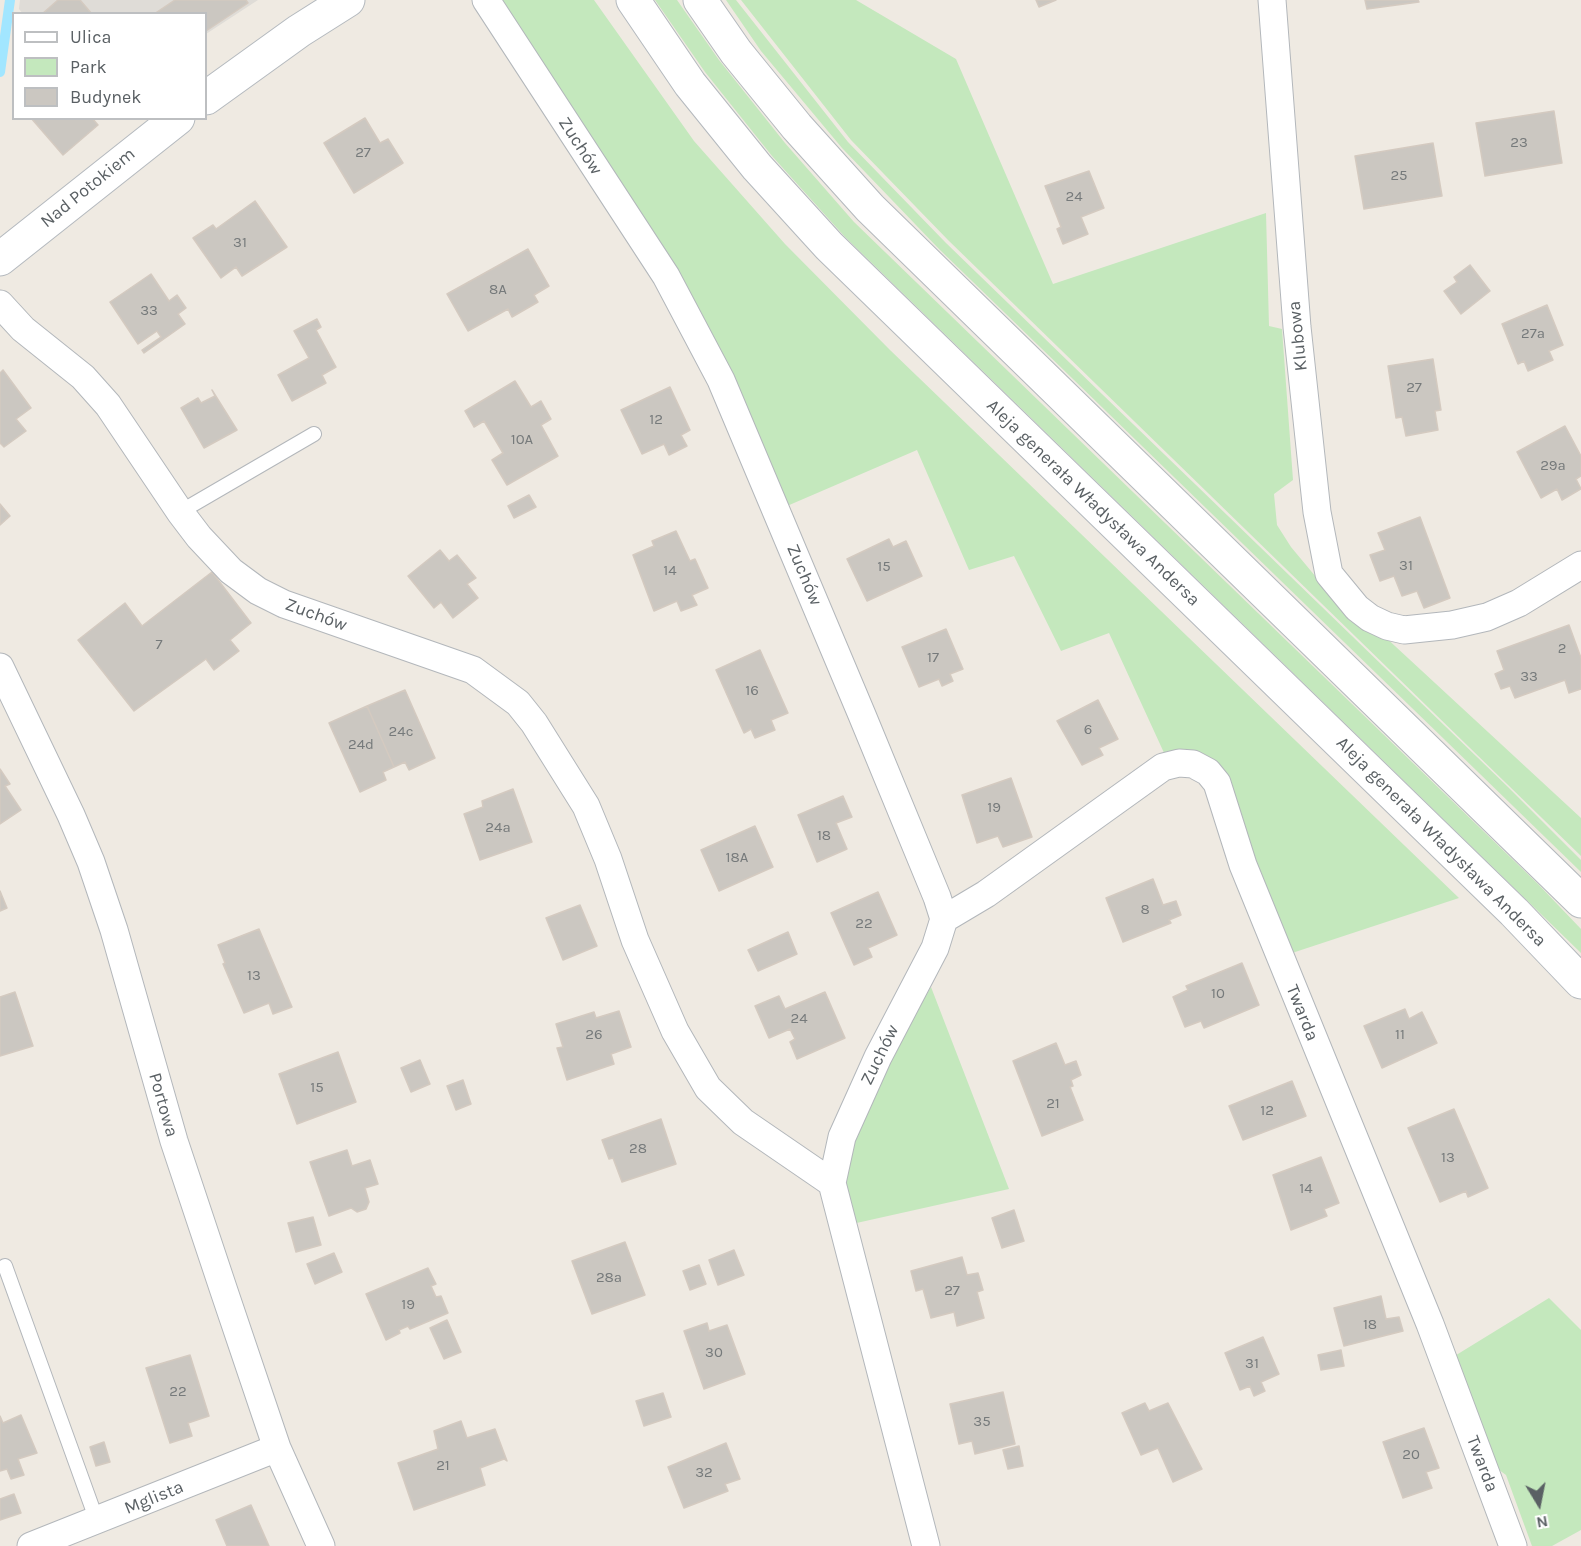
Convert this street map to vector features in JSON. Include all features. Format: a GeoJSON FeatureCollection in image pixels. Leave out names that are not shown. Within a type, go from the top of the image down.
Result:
{"type":"FeatureCollection","features":[{"type":"Feature","properties":{"kind":"main road"},"geometry":{"type":"LineString","coordinates":[[207,97],[299,31],[348,0]]}},
{"type":"Feature","properties":{"kind":"main road","name":"Aleja generała Władysława Andersa"},"geometry":{"type":"LineString","coordinates":[[633,0],[705,102],[757,167],[829,246],[1514,912],[1581,982]]}},
{"type":"Feature","properties":{"kind":"main road"},"geometry":{"type":"LineString","coordinates":[[700,0],[736,52],[870,208],[1581,901]]}},
{"type":"Feature","properties":{"kind":"main road","name":"Nad Potokiem"},"geometry":{"type":"LineString","coordinates":[[0,259],[175,120]]}},
{"type":"Feature","properties":{"kind":"street","name":"Zuchów"},"geometry":{"type":"LineString","coordinates":[[486,0],[666,276],[721,380],[893,790],[944,919],[935,948],[878,1057],[842,1137],[832,1182],[926,1546]]}},
{"type":"Feature","properties":{"kind":"street","name":"Klubowa"},"geometry":{"type":"LineString","coordinates":[[1272,0],[1297,327],[1324,554],[1329,574],[1357,608],[1387,626],[1404,630],[1452,625],[1487,616],[1519,603],[1581,565]]}},
{"type":"Feature","properties":{"kind":"street","name":"Zuchów"},"geometry":{"type":"LineString","coordinates":[[0,304],[23,329],[83,377],[108,405],[180,512],[212,552],[231,571],[258,591],[315,616],[473,670],[518,703],[541,732],[586,806],[608,859],[635,940],[675,1031],[708,1089],[742,1122],[832,1182]]}},
{"type":"Feature","properties":{"kind":"street","name":"Portowa"},"geometry":{"type":"LineString","coordinates":[[0,667],[72,815],[91,862],[114,930],[174,1142],[277,1448],[321,1546]]}},
{"type":"Feature","properties":{"kind":"street","name":"Twarda"},"geometry":{"type":"LineString","coordinates":[[944,919],[986,894],[1163,767],[1179,763],[1193,764],[1208,772],[1217,783],[1243,865],[1430,1324],[1513,1546]]}},
{"type":"Feature","properties":{"kind":"street","name":"Mglista"},"geometry":{"type":"LineString","coordinates":[[32,1546],[277,1448]]}},
{"type":"Feature","properties":{"kind":"lane"},"geometry":{"type":"LineString","coordinates":[[180,512],[314,435]]}},
{"type":"Feature","properties":{"kind":"lane"},"geometry":{"type":"LineString","coordinates":[[5,1266],[97,1521]]}},
{"type":"Feature","properties":{"kind":"shaded area"},"geometry":{"type":"Polygon","coordinates":[[[20,0],[258,0],[207,33],[207,12],[21,12],[19,9],[20,0]]]}},
{"type":"Feature","properties":{"kind":"green space"},"geometry":{"type":"Polygon","coordinates":[[[499,0],[594,0],[694,141],[785,244],[890,350],[1459,898],[1286,955],[1229,778],[1218,763],[1202,753],[1184,751],[1165,755],[1109,633],[1061,651],[1014,556],[969,570],[917,450],[787,506],[499,0]]]}},
{"type":"Feature","properties":{"kind":"green space"},"geometry":{"type":"Polygon","coordinates":[[[655,0],[677,0],[719,60],[785,143],[854,222],[1538,884],[1581,929],[1581,953],[845,237],[772,156],[705,72],[655,0]]]}},
{"type":"Feature","properties":{"kind":"green space"},"geometry":{"type":"Polygon","coordinates":[[[726,0],[736,0],[848,142],[946,243],[1508,787],[1581,860],[1581,872],[939,249],[842,148],[761,51],[726,0]]]}},
{"type":"Feature","properties":{"kind":"green space"},"geometry":{"type":"Polygon","coordinates":[[[741,0],[856,0],[956,59],[1053,284],[1266,213],[1269,326],[1282,329],[1293,480],[1274,494],[1277,525],[1291,547],[1326,589],[1382,634],[1581,818],[1581,856],[948,240],[851,140],[741,0]]]}},
{"type":"Feature","properties":{"kind":"green space"},"geometry":{"type":"Polygon","coordinates":[[[931,987],[1009,1189],[852,1224],[844,1181],[854,1136],[885,1064],[931,987]]]}},
{"type":"Feature","properties":{"kind":"green space"},"geometry":{"type":"Polygon","coordinates":[[[1549,1298],[1581,1330],[1581,1530],[1552,1546],[1532,1546],[1506,1475],[1491,1464],[1453,1357],[1549,1298]]]}},
{"type":"Feature","properties":{"kind":"building"},"geometry":{"type":"Polygon","coordinates":[[[58,0],[80,0],[90,12],[44,12],[58,0]]]}},
{"type":"Feature","properties":{"kind":"building"},"geometry":{"type":"Polygon","coordinates":[[[175,0],[246,0],[248,3],[207,30],[207,12],[157,12],[175,0]]]}},
{"type":"Feature","properties":{"kind":"building"},"geometry":{"type":"Polygon","coordinates":[[[1036,0],[1056,0],[1039,7],[1036,0]]]}},
{"type":"Feature","properties":{"kind":"building"},"geometry":{"type":"Polygon","coordinates":[[[1365,0],[1418,0],[1419,2],[1367,9],[1365,0]]]}},
{"type":"Feature","properties":{"kind":"building"},"geometry":{"type":"Polygon","coordinates":[[[1554,111],[1562,163],[1485,176],[1476,123],[1554,111]]]}},
{"type":"Feature","properties":{"kind":"building"},"geometry":{"type":"Polygon","coordinates":[[[365,118],[380,143],[388,139],[403,163],[354,193],[324,143],[365,118]]]}},
{"type":"Feature","properties":{"kind":"building"},"geometry":{"type":"Polygon","coordinates":[[[33,120],[94,120],[98,125],[63,155],[33,120]]]}},
{"type":"Feature","properties":{"kind":"building"},"geometry":{"type":"Polygon","coordinates":[[[1433,143],[1442,196],[1364,209],[1355,156],[1433,143]]]}},
{"type":"Feature","properties":{"kind":"building"},"geometry":{"type":"Polygon","coordinates":[[[1089,171],[1104,208],[1081,217],[1088,234],[1063,244],[1057,229],[1061,227],[1045,186],[1089,171]]]}},
{"type":"Feature","properties":{"kind":"building"},"geometry":{"type":"Polygon","coordinates":[[[255,201],[287,247],[242,276],[236,267],[221,278],[193,238],[213,225],[216,229],[255,201]]]}},
{"type":"Feature","properties":{"kind":"building"},"geometry":{"type":"Polygon","coordinates":[[[528,249],[549,286],[534,295],[538,302],[512,317],[508,309],[468,331],[447,294],[528,249]]]}},
{"type":"Feature","properties":{"kind":"building"},"geometry":{"type":"Polygon","coordinates":[[[1470,265],[1490,291],[1461,314],[1444,291],[1457,282],[1454,277],[1470,265]]]}},
{"type":"Feature","properties":{"kind":"building"},"geometry":{"type":"Polygon","coordinates":[[[151,274],[169,301],[177,295],[186,308],[178,314],[185,324],[144,353],[142,350],[161,337],[157,331],[138,344],[110,302],[151,274]]]}},
{"type":"Feature","properties":{"kind":"building"},"geometry":{"type":"Polygon","coordinates":[[[1547,305],[1563,345],[1549,351],[1553,360],[1528,371],[1524,361],[1518,364],[1502,324],[1547,305]]]}},
{"type":"Feature","properties":{"kind":"building"},"geometry":{"type":"Polygon","coordinates":[[[317,319],[321,327],[316,330],[336,367],[322,375],[326,383],[292,401],[278,375],[309,358],[294,331],[317,319]]]}},
{"type":"Feature","properties":{"kind":"building"},"geometry":{"type":"Polygon","coordinates":[[[1433,359],[1441,410],[1435,411],[1438,430],[1406,436],[1402,417],[1396,418],[1388,366],[1433,359]]]}},
{"type":"Feature","properties":{"kind":"building"},"geometry":{"type":"Polygon","coordinates":[[[3,370],[31,408],[16,419],[26,431],[4,447],[0,443],[0,373],[3,370]]]}},
{"type":"Feature","properties":{"kind":"building"},"geometry":{"type":"Polygon","coordinates":[[[515,381],[531,407],[541,401],[551,419],[541,425],[558,456],[507,485],[492,460],[503,453],[484,421],[474,427],[465,411],[515,381]]]}},
{"type":"Feature","properties":{"kind":"building"},"geometry":{"type":"Polygon","coordinates":[[[670,387],[690,430],[681,435],[687,446],[669,455],[664,444],[642,454],[621,410],[670,387]]]}},
{"type":"Feature","properties":{"kind":"building"},"geometry":{"type":"Polygon","coordinates":[[[212,390],[237,430],[204,448],[181,408],[198,398],[201,403],[215,396],[212,390]]]}},
{"type":"Feature","properties":{"kind":"building"},"geometry":{"type":"Polygon","coordinates":[[[1565,426],[1581,456],[1581,476],[1576,479],[1581,489],[1562,500],[1557,489],[1541,498],[1517,452],[1565,426]]]}},
{"type":"Feature","properties":{"kind":"building"},"geometry":{"type":"Polygon","coordinates":[[[529,495],[536,507],[514,518],[508,506],[529,495]]]}},
{"type":"Feature","properties":{"kind":"building"},"geometry":{"type":"Polygon","coordinates":[[[0,504],[10,516],[0,525],[0,504]]]}},
{"type":"Feature","properties":{"kind":"building"},"geometry":{"type":"Polygon","coordinates":[[[1420,517],[1450,598],[1424,608],[1417,591],[1402,596],[1394,576],[1380,581],[1370,555],[1385,550],[1378,533],[1420,517]]]}},
{"type":"Feature","properties":{"kind":"building"},"geometry":{"type":"Polygon","coordinates":[[[676,531],[690,561],[695,559],[708,588],[692,595],[697,605],[681,611],[677,601],[654,611],[633,555],[654,546],[652,541],[676,531]]]}},
{"type":"Feature","properties":{"kind":"building"},"geometry":{"type":"Polygon","coordinates":[[[889,539],[893,547],[906,541],[922,576],[867,601],[847,559],[889,539]]]}},
{"type":"Feature","properties":{"kind":"building"},"geometry":{"type":"Polygon","coordinates":[[[440,550],[449,561],[457,555],[476,578],[467,584],[478,598],[453,618],[441,602],[434,608],[408,576],[440,550]]]}},
{"type":"Feature","properties":{"kind":"building"},"geometry":{"type":"Polygon","coordinates":[[[212,572],[251,623],[230,640],[239,651],[214,670],[206,659],[134,711],[78,640],[125,603],[142,626],[212,572]]]}},
{"type":"Feature","properties":{"kind":"building"},"geometry":{"type":"Polygon","coordinates":[[[1569,625],[1581,658],[1581,689],[1569,693],[1565,680],[1515,698],[1510,686],[1501,689],[1495,674],[1504,670],[1497,651],[1569,625]]]}},
{"type":"Feature","properties":{"kind":"building"},"geometry":{"type":"Polygon","coordinates":[[[946,629],[963,669],[950,674],[953,681],[942,686],[939,679],[919,687],[902,647],[946,629]]]}},
{"type":"Feature","properties":{"kind":"building"},"geometry":{"type":"Polygon","coordinates":[[[760,650],[788,713],[771,720],[775,730],[755,738],[751,729],[744,733],[716,670],[760,650]]]}},
{"type":"Feature","properties":{"kind":"building"},"geometry":{"type":"Polygon","coordinates":[[[405,690],[435,758],[409,770],[405,762],[394,767],[367,706],[405,690]]]}},
{"type":"Feature","properties":{"kind":"building"},"geometry":{"type":"Polygon","coordinates":[[[1098,700],[1118,739],[1099,748],[1103,755],[1082,765],[1057,721],[1098,700]]]}},
{"type":"Feature","properties":{"kind":"building"},"geometry":{"type":"Polygon","coordinates":[[[367,706],[394,767],[383,772],[386,780],[360,792],[329,723],[367,706]]]}},
{"type":"Feature","properties":{"kind":"building"},"geometry":{"type":"Polygon","coordinates":[[[0,769],[10,784],[5,786],[21,810],[0,824],[0,769]]]}},
{"type":"Feature","properties":{"kind":"building"},"geometry":{"type":"Polygon","coordinates":[[[1011,778],[1032,837],[1003,847],[998,836],[977,843],[962,795],[1011,778]]]}},
{"type":"Feature","properties":{"kind":"building"},"geometry":{"type":"Polygon","coordinates":[[[513,789],[532,842],[480,860],[464,814],[483,807],[482,801],[513,789]]]}},
{"type":"Feature","properties":{"kind":"building"},"geometry":{"type":"Polygon","coordinates":[[[843,796],[852,817],[836,823],[847,849],[817,862],[798,815],[843,796]]]}},
{"type":"Feature","properties":{"kind":"building"},"geometry":{"type":"Polygon","coordinates":[[[755,826],[773,867],[719,891],[701,850],[755,826]]]}},
{"type":"Feature","properties":{"kind":"building"},"geometry":{"type":"Polygon","coordinates":[[[1153,879],[1163,905],[1176,901],[1181,915],[1169,920],[1171,923],[1123,942],[1106,898],[1153,879]]]}},
{"type":"Feature","properties":{"kind":"building"},"geometry":{"type":"Polygon","coordinates":[[[0,891],[7,908],[0,911],[0,891]]]}},
{"type":"Feature","properties":{"kind":"building"},"geometry":{"type":"Polygon","coordinates":[[[878,892],[897,935],[868,948],[872,957],[854,965],[831,913],[878,892]]]}},
{"type":"Feature","properties":{"kind":"building"},"geometry":{"type":"Polygon","coordinates":[[[580,905],[597,946],[563,960],[546,918],[580,905]]]}},
{"type":"Feature","properties":{"kind":"building"},"geometry":{"type":"Polygon","coordinates":[[[259,929],[292,1007],[273,1014],[269,1003],[244,1013],[223,964],[225,963],[218,945],[259,929]]]}},
{"type":"Feature","properties":{"kind":"building"},"geometry":{"type":"Polygon","coordinates":[[[788,932],[797,954],[758,971],[748,950],[788,932]]]}},
{"type":"Feature","properties":{"kind":"building"},"geometry":{"type":"Polygon","coordinates":[[[1242,963],[1259,1005],[1204,1028],[1201,1021],[1185,1027],[1173,997],[1188,990],[1186,986],[1242,963]]]}},
{"type":"Feature","properties":{"kind":"building"},"geometry":{"type":"Polygon","coordinates":[[[15,992],[33,1046],[0,1056],[0,997],[15,992]]]}},
{"type":"Feature","properties":{"kind":"building"},"geometry":{"type":"Polygon","coordinates":[[[825,992],[845,1038],[797,1059],[790,1042],[795,1039],[790,1029],[769,1038],[755,1006],[779,996],[785,1009],[825,992]]]}},
{"type":"Feature","properties":{"kind":"building"},"geometry":{"type":"Polygon","coordinates":[[[1405,1009],[1409,1019],[1422,1012],[1437,1043],[1382,1068],[1364,1026],[1405,1009]]]}},
{"type":"Feature","properties":{"kind":"building"},"geometry":{"type":"Polygon","coordinates":[[[619,1011],[631,1047],[611,1054],[614,1064],[567,1080],[557,1048],[563,1047],[556,1024],[594,1012],[596,1018],[619,1011]]]}},
{"type":"Feature","properties":{"kind":"building"},"geometry":{"type":"Polygon","coordinates":[[[1056,1043],[1065,1065],[1076,1061],[1081,1075],[1071,1080],[1073,1086],[1070,1087],[1083,1120],[1042,1136],[1013,1061],[1056,1043]]]}},
{"type":"Feature","properties":{"kind":"building"},"geometry":{"type":"Polygon","coordinates":[[[338,1052],[356,1102],[297,1124],[279,1074],[338,1052]]]}},
{"type":"Feature","properties":{"kind":"building"},"geometry":{"type":"Polygon","coordinates":[[[420,1060],[430,1084],[411,1092],[401,1068],[420,1060]]]}},
{"type":"Feature","properties":{"kind":"building"},"geometry":{"type":"Polygon","coordinates":[[[463,1080],[471,1104],[456,1110],[447,1086],[463,1080]]]}},
{"type":"Feature","properties":{"kind":"building"},"geometry":{"type":"Polygon","coordinates":[[[1292,1081],[1306,1116],[1243,1140],[1229,1106],[1292,1081]]]}},
{"type":"Feature","properties":{"kind":"building"},"geometry":{"type":"Polygon","coordinates":[[[1454,1109],[1488,1188],[1468,1197],[1466,1191],[1440,1202],[1408,1128],[1454,1109]]]}},
{"type":"Feature","properties":{"kind":"building"},"geometry":{"type":"Polygon","coordinates":[[[661,1119],[676,1164],[622,1182],[613,1158],[609,1159],[602,1140],[661,1119]]]}},
{"type":"Feature","properties":{"kind":"building"},"geometry":{"type":"Polygon","coordinates":[[[347,1150],[352,1166],[370,1160],[378,1184],[365,1188],[369,1202],[366,1209],[357,1212],[351,1208],[329,1216],[310,1162],[347,1150]]]}},
{"type":"Feature","properties":{"kind":"building"},"geometry":{"type":"Polygon","coordinates":[[[1321,1157],[1339,1203],[1324,1209],[1327,1216],[1291,1230],[1273,1175],[1321,1157]]]}},
{"type":"Feature","properties":{"kind":"building"},"geometry":{"type":"Polygon","coordinates":[[[1014,1210],[1024,1241],[1002,1248],[992,1218],[1014,1210]]]}},
{"type":"Feature","properties":{"kind":"building"},"geometry":{"type":"Polygon","coordinates":[[[313,1217],[321,1245],[296,1252],[288,1223],[313,1217]]]}},
{"type":"Feature","properties":{"kind":"building"},"geometry":{"type":"Polygon","coordinates":[[[625,1242],[645,1295],[592,1314],[572,1261],[625,1242]]]}},
{"type":"Feature","properties":{"kind":"building"},"geometry":{"type":"Polygon","coordinates":[[[734,1250],[744,1275],[718,1285],[709,1260],[734,1250]]]}},
{"type":"Feature","properties":{"kind":"building"},"geometry":{"type":"Polygon","coordinates":[[[334,1253],[342,1272],[315,1284],[307,1264],[334,1253]]]}},
{"type":"Feature","properties":{"kind":"building"},"geometry":{"type":"Polygon","coordinates":[[[962,1257],[967,1275],[978,1273],[983,1290],[977,1292],[984,1318],[957,1326],[954,1312],[931,1318],[923,1289],[916,1291],[911,1271],[962,1257]]]}},
{"type":"Feature","properties":{"kind":"building"},"geometry":{"type":"Polygon","coordinates":[[[699,1265],[706,1284],[690,1290],[683,1271],[699,1265]]]}},
{"type":"Feature","properties":{"kind":"building"},"geometry":{"type":"Polygon","coordinates":[[[428,1268],[436,1284],[431,1286],[436,1297],[441,1296],[448,1313],[410,1329],[408,1326],[386,1340],[366,1294],[428,1268]]]}},
{"type":"Feature","properties":{"kind":"building"},"geometry":{"type":"Polygon","coordinates":[[[1381,1296],[1386,1319],[1399,1317],[1403,1331],[1344,1346],[1334,1308],[1381,1296]]]}},
{"type":"Feature","properties":{"kind":"building"},"geometry":{"type":"Polygon","coordinates":[[[447,1320],[461,1352],[444,1359],[430,1328],[447,1320]]]}},
{"type":"Feature","properties":{"kind":"building"},"geometry":{"type":"Polygon","coordinates":[[[707,1323],[709,1331],[727,1325],[745,1374],[704,1389],[684,1331],[707,1323]]]}},
{"type":"Feature","properties":{"kind":"building"},"geometry":{"type":"Polygon","coordinates":[[[1263,1337],[1279,1374],[1261,1382],[1265,1391],[1254,1396],[1250,1386],[1240,1390],[1225,1353],[1263,1337]]]}},
{"type":"Feature","properties":{"kind":"building"},"geometry":{"type":"Polygon","coordinates":[[[1341,1350],[1344,1366],[1321,1370],[1318,1355],[1341,1350]]]}},
{"type":"Feature","properties":{"kind":"building"},"geometry":{"type":"Polygon","coordinates":[[[190,1355],[209,1416],[188,1423],[192,1436],[170,1443],[146,1368],[190,1355]]]}},
{"type":"Feature","properties":{"kind":"building"},"geometry":{"type":"Polygon","coordinates":[[[1003,1392],[1015,1444],[975,1454],[972,1441],[959,1444],[950,1404],[1003,1392]]]}},
{"type":"Feature","properties":{"kind":"building"},"geometry":{"type":"Polygon","coordinates":[[[663,1393],[671,1417],[644,1426],[636,1401],[663,1393]]]}},
{"type":"Feature","properties":{"kind":"building"},"geometry":{"type":"Polygon","coordinates":[[[1145,1403],[1149,1411],[1168,1403],[1202,1469],[1173,1482],[1158,1448],[1141,1455],[1122,1413],[1145,1403]]]}},
{"type":"Feature","properties":{"kind":"building"},"geometry":{"type":"Polygon","coordinates":[[[21,1415],[37,1453],[18,1459],[24,1475],[11,1479],[7,1469],[0,1471],[0,1416],[3,1423],[21,1415]]]}},
{"type":"Feature","properties":{"kind":"building"},"geometry":{"type":"Polygon","coordinates":[[[461,1421],[467,1438],[495,1429],[507,1461],[504,1459],[480,1468],[485,1485],[414,1510],[398,1463],[438,1449],[434,1431],[461,1421]]]}},
{"type":"Feature","properties":{"kind":"building"},"geometry":{"type":"Polygon","coordinates":[[[1424,1428],[1439,1468],[1426,1472],[1432,1488],[1403,1498],[1383,1442],[1424,1428]]]}},
{"type":"Feature","properties":{"kind":"building"},"geometry":{"type":"Polygon","coordinates":[[[104,1442],[110,1462],[96,1466],[90,1447],[104,1442]]]}},
{"type":"Feature","properties":{"kind":"building"},"geometry":{"type":"Polygon","coordinates":[[[726,1443],[740,1479],[725,1484],[728,1491],[684,1508],[668,1467],[726,1443]]]}},
{"type":"Feature","properties":{"kind":"building"},"geometry":{"type":"Polygon","coordinates":[[[1019,1446],[1023,1466],[1008,1469],[1003,1450],[1019,1446]]]}},
{"type":"Feature","properties":{"kind":"building"},"geometry":{"type":"Polygon","coordinates":[[[14,1494],[21,1513],[0,1520],[0,1499],[14,1494]]]}},
{"type":"Feature","properties":{"kind":"building"},"geometry":{"type":"Polygon","coordinates":[[[251,1505],[269,1546],[227,1546],[216,1520],[251,1505]]]}},
{"type":"Feature","properties":{"kind":"waterway"},"geometry":{"type":"LineString","coordinates":[[0,72],[10,0]]}}]}
